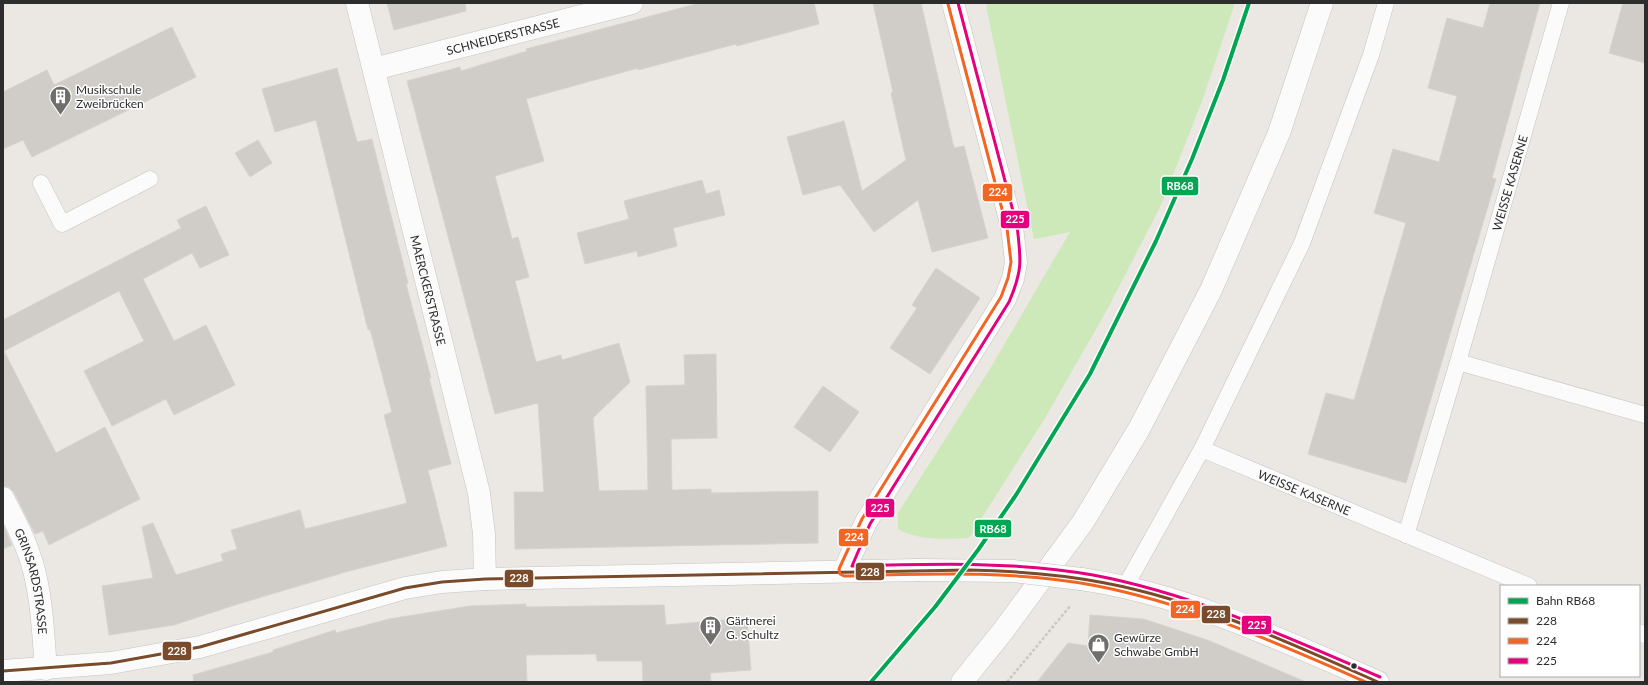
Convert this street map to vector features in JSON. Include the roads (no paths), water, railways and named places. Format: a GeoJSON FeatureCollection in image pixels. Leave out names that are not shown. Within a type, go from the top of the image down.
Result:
{"type":"FeatureCollection","features":[{"type":"Feature","properties":{"kind":"street","name":"MAERCKERSTRASSE"},"geometry":{"type":"LineString","coordinates":[[357,3],[479,493],[484,534],[485,579]]}},
{"type":"Feature","properties":{"kind":"street","name":"SCHNEIDERSTRASSE"},"geometry":{"type":"LineString","coordinates":[[374,69],[632,3]]}},
{"type":"Feature","properties":{"kind":"street"},"geometry":{"type":"LineString","coordinates":[[844,572],[866,522],[1005,299],[1013,279],[1016,262],[1012,227],[953,3]]}},
{"type":"Feature","properties":{"kind":"street"},"geometry":{"type":"LineString","coordinates":[[962,682],[1003,631],[1083,522],[1139,429],[1211,290],[1279,133],[1322,3]]}},
{"type":"Feature","properties":{"kind":"street","name":"GRINSARDSTRASSE"},"geometry":{"type":"LineString","coordinates":[[3,498],[16,523],[31,562],[39,593],[46,669]]}},
{"type":"Feature","properties":{"kind":"street"},"geometry":{"type":"LineString","coordinates":[[3,671],[111,663],[200,647],[405,588],[442,582],[485,579],[917,570],[1013,571],[1086,579],[1126,587],[1181,602],[1232,621],[1378,682]]}},
{"type":"Feature","properties":{"kind":"lane"},"geometry":{"type":"LineString","coordinates":[[1126,587],[1202,449],[1302,243],[1371,55],[1386,3]]}},
{"type":"Feature","properties":{"kind":"lane","name":"WEISSE KASERNE"},"geometry":{"type":"LineString","coordinates":[[1406,534],[1458,362],[1561,3]]}},
{"type":"Feature","properties":{"kind":"lane"},"geometry":{"type":"LineString","coordinates":[[41,183],[62,224],[150,179]]}},
{"type":"Feature","properties":{"kind":"lane"},"geometry":{"type":"LineString","coordinates":[[1458,362],[1645,415]]}},
{"type":"Feature","properties":{"kind":"lane","name":"WEISSE KASERNE"},"geometry":{"type":"LineString","coordinates":[[1202,449],[1527,585]]}},
{"type":"Feature","properties":{"kind":"rail line","name":"RB68"},"geometry":{"type":"LineString","coordinates":[[871,682],[935,607],[978,550],[1016,495],[1090,374],[1156,241],[1192,159],[1223,80],[1249,3]]}},
{"type":"Feature","properties":{"kind":"place","name":"Musikschule Zweibrücken"},"geometry":{"type":"Point","coordinates":[60,116]}},
{"type":"Feature","properties":{"kind":"place","name":"Gärtnerei G. Schultz"},"geometry":{"type":"Point","coordinates":[710,646]}},
{"type":"Feature","properties":{"kind":"place","name":"Gewürze Schwabe GmbH"},"geometry":{"type":"Point","coordinates":[1098,664]}}]}
